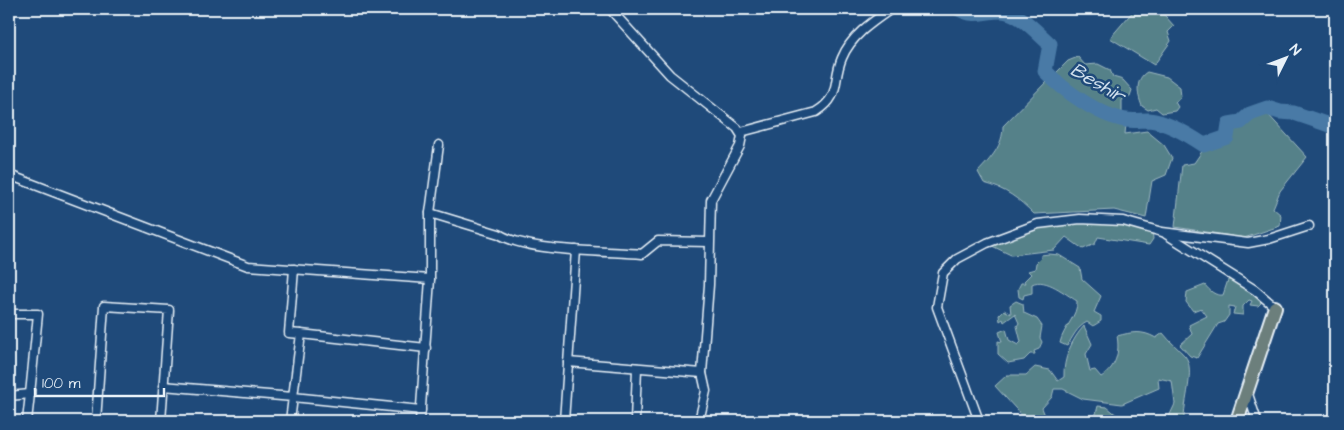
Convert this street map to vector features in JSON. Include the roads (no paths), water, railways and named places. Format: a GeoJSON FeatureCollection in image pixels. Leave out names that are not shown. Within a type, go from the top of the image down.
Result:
{"type":"FeatureCollection","features":[{"type":"Feature","properties":{"kind":"main road"},"geometry":{"type":"LineString","coordinates":[[1238,421],[1275,307]]}},
{"type":"Feature","properties":{"kind":"street"},"geometry":{"type":"LineString","coordinates":[[610,9],[670,75],[741,132],[742,136],[740,146],[711,200],[709,285],[702,373],[706,391],[699,421]]}},
{"type":"Feature","properties":{"kind":"street"},"geometry":{"type":"LineString","coordinates":[[741,132],[816,112],[825,106],[834,94],[841,60],[849,45],[875,19],[891,9]]}},
{"type":"Feature","properties":{"kind":"street"},"geometry":{"type":"LineString","coordinates":[[420,421],[430,279],[430,213],[439,145]]}},
{"type":"Feature","properties":{"kind":"street"},"geometry":{"type":"LineString","coordinates":[[9,175],[248,266],[430,279]]}},
{"type":"Feature","properties":{"kind":"street"},"geometry":{"type":"LineString","coordinates":[[430,213],[500,234],[520,244],[576,250],[642,254],[658,241],[709,242]]}},
{"type":"Feature","properties":{"kind":"street"},"geometry":{"type":"LineString","coordinates":[[978,421],[937,307],[943,274],[957,259],[987,243],[1038,224],[1080,219],[1123,221],[1162,232],[1248,243],[1269,240],[1308,226]]}},
{"type":"Feature","properties":{"kind":"street"},"geometry":{"type":"LineString","coordinates":[[1162,232],[1255,290],[1275,307]]}},
{"type":"Feature","properties":{"kind":"street"},"geometry":{"type":"LineString","coordinates":[[564,421],[576,250]]}},
{"type":"Feature","properties":{"kind":"street"},"geometry":{"type":"LineString","coordinates":[[294,269],[289,333],[426,348]]}},
{"type":"Feature","properties":{"kind":"street"},"geometry":{"type":"LineString","coordinates":[[96,421],[104,306],[169,310],[161,421]]}},
{"type":"Feature","properties":{"kind":"street"},"geometry":{"type":"LineString","coordinates":[[9,314],[38,314],[27,421]]}},
{"type":"Feature","properties":{"kind":"street"},"geometry":{"type":"LineString","coordinates":[[290,421],[301,334]]}},
{"type":"Feature","properties":{"kind":"street"},"geometry":{"type":"LineString","coordinates":[[568,362],[702,373]]}},
{"type":"Feature","properties":{"kind":"street"},"geometry":{"type":"LineString","coordinates":[[635,421],[637,368]]}},
{"type":"Feature","properties":{"kind":"street"},"geometry":{"type":"LineString","coordinates":[[164,386],[421,410]]}},
{"type":"Feature","properties":{"kind":"street"},"geometry":{"type":"LineString","coordinates":[[9,396],[30,394]]}},
{"type":"Feature","properties":{"kind":"street"},"geometry":{"type":"LineString","coordinates":[[1248,394],[1257,421]]}},
{"type":"Feature","properties":{"kind":"waterway","name":"Beshir"},"geometry":{"type":"LineString","coordinates":[[959,9],[975,14],[995,11],[1008,12],[1021,19],[1050,44],[1045,71],[1061,86],[1082,101],[1116,118],[1149,120],[1163,123],[1185,133],[1204,145],[1227,137],[1229,124],[1241,122],[1250,114],[1267,108],[1280,112],[1294,113],[1332,126]]}}]}
